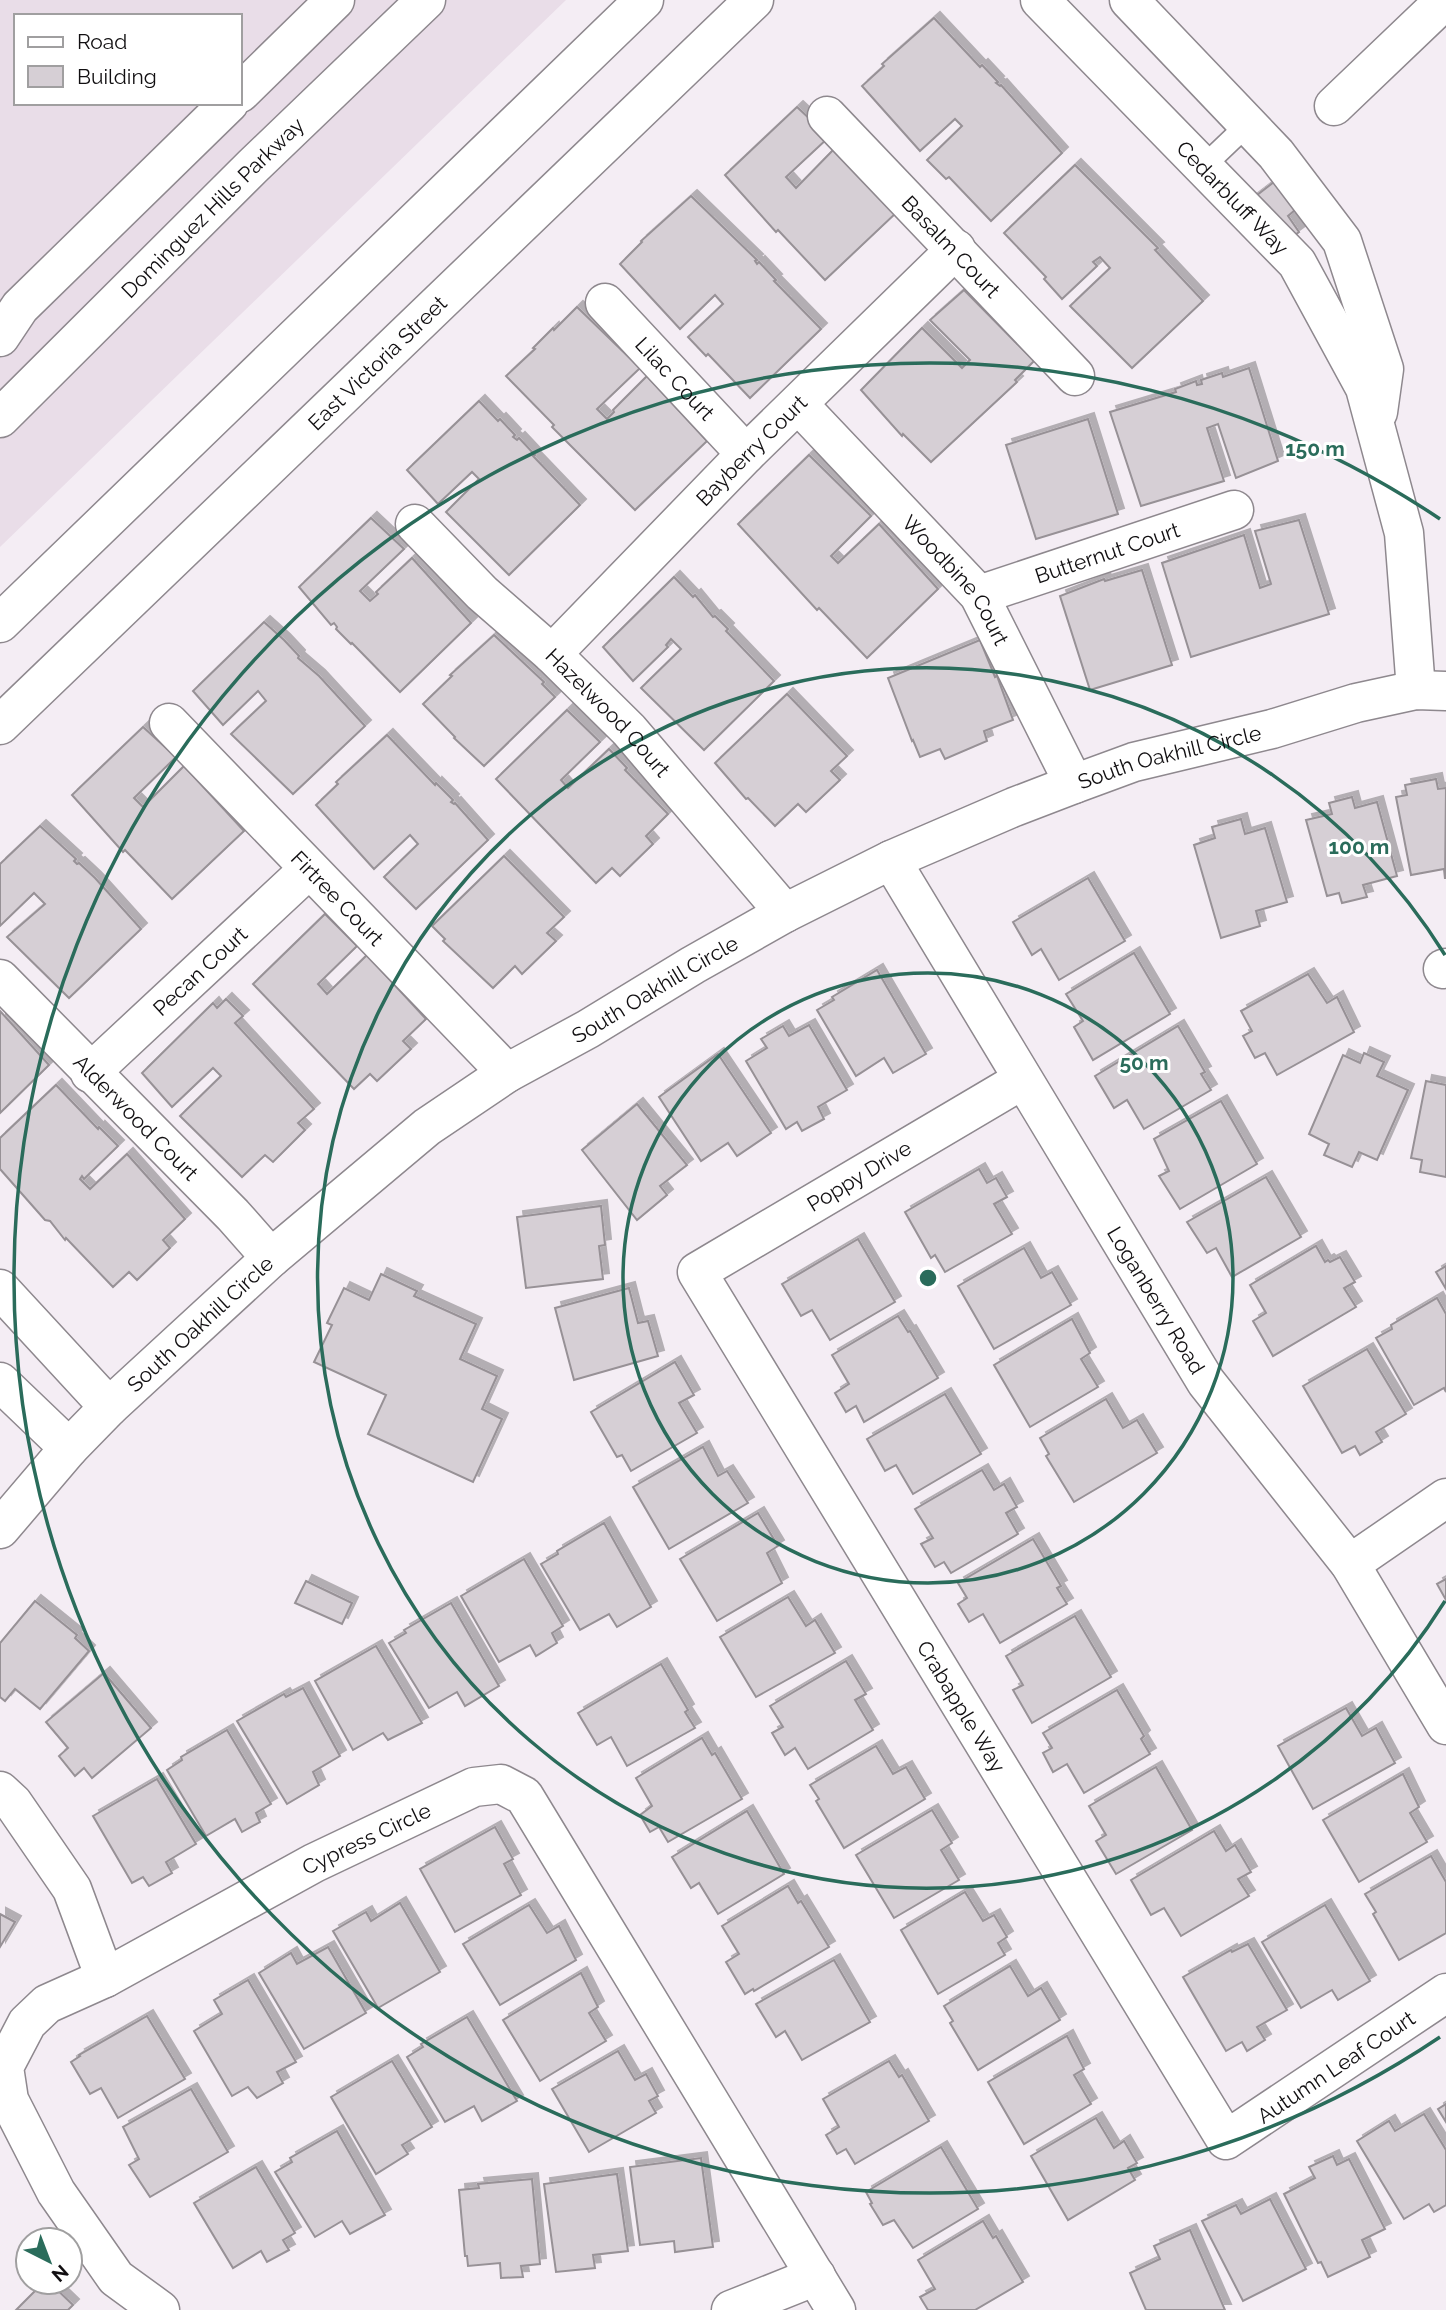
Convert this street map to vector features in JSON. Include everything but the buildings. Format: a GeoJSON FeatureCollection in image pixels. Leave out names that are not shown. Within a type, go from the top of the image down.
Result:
{"type":"FeatureCollection","features":[{"type":"Feature","properties":{"kind":"street"},"geometry":{"type":"LineString","coordinates":[[242,91],[335,0]]}},
{"type":"Feature","properties":{"kind":"street","name":"Dominguez Hills Parkway"},"geometry":{"type":"LineString","coordinates":[[0,418],[253,166],[426,0]]}},
{"type":"Feature","properties":{"kind":"street"},"geometry":{"type":"LineString","coordinates":[[0,623],[644,0]]}},
{"type":"Feature","properties":{"kind":"street","name":"East Victoria Street"},"geometry":{"type":"LineString","coordinates":[[0,725],[754,0]]}},
{"type":"Feature","properties":{"kind":"street","name":"Cedarbluff Way"},"geometry":{"type":"LineString","coordinates":[[1040,0],[1297,263],[1365,388],[1404,533],[1431,690]]}},
{"type":"Feature","properties":{"kind":"street","name":"Cedarbluff Way"},"geometry":{"type":"LineString","coordinates":[[1129,0],[1276,154],[1342,241],[1384,369],[1376,428]]}},
{"type":"Feature","properties":{"kind":"street"},"geometry":{"type":"LineString","coordinates":[[1334,106],[1446,0]]}},
{"type":"Feature","properties":{"kind":"street"},"geometry":{"type":"LineString","coordinates":[[0,337],[20,307],[227,105]]}},
{"type":"Feature","properties":{"kind":"street","name":"Basalm Court"},"geometry":{"type":"LineString","coordinates":[[827,116],[1075,376]]}},
{"type":"Feature","properties":{"kind":"street","name":"Bayberry Court"},"geometry":{"type":"LineString","coordinates":[[552,654],[746,454],[956,249]]}},
{"type":"Feature","properties":{"kind":"street","name":"Lilac Court"},"geometry":{"type":"LineString","coordinates":[[605,303],[746,454]]}},
{"type":"Feature","properties":{"kind":"street","name":"Woodbine Court"},"geometry":{"type":"LineString","coordinates":[[799,405],[979,595],[1074,784]]}},
{"type":"Feature","properties":{"kind":"street","name":"Butternut Court"},"geometry":{"type":"LineString","coordinates":[[979,595],[1234,510]]}},
{"type":"Feature","properties":{"kind":"street","name":"Hazelwood Court"},"geometry":{"type":"LineString","coordinates":[[415,524],[482,593],[552,654],[629,730],[785,914]]}},
{"type":"Feature","properties":{"kind":"street","name":"South Oakhill Circle"},"geometry":{"type":"LineString","coordinates":[[0,1529],[69,1448],[109,1407],[271,1258],[427,1127],[507,1073],[785,914],[891,860],[1014,807],[1135,762],[1272,729],[1356,703],[1431,690]]}},
{"type":"Feature","properties":{"kind":"street","name":"Firtree Court"},"geometry":{"type":"LineString","coordinates":[[169,723],[507,1073]]}},
{"type":"Feature","properties":{"kind":"street","name":"Loganberry Road"},"geometry":{"type":"LineString","coordinates":[[891,860],[1021,1080],[1206,1382],[1350,1564],[1446,1725]]}},
{"type":"Feature","properties":{"kind":"street","name":"Pecan Court"},"geometry":{"type":"LineString","coordinates":[[90,1073],[309,869]]}},
{"type":"Feature","properties":{"kind":"street","name":"Alderwood Court"},"geometry":{"type":"LineString","coordinates":[[0,979],[233,1215],[271,1258]]}},
{"type":"Feature","properties":{"kind":"street","name":"Poppy Drive"},"geometry":{"type":"LineString","coordinates":[[697,1272],[1021,1080]]}},
{"type":"Feature","properties":{"kind":"street","name":"Crabapple Way"},"geometry":{"type":"LineString","coordinates":[[697,1272],[1226,2140]]}},
{"type":"Feature","properties":{"kind":"street"},"geometry":{"type":"LineString","coordinates":[[0,1289],[109,1407]]}},
{"type":"Feature","properties":{"kind":"street"},"geometry":{"type":"LineString","coordinates":[[0,1382],[69,1448]]}},
{"type":"Feature","properties":{"kind":"street"},"geometry":{"type":"LineString","coordinates":[[1350,1564],[1446,1498]]}},
{"type":"Feature","properties":{"kind":"street","name":"Cypress Circle"},"geometry":{"type":"LineString","coordinates":[[160,2310],[116,2277],[55,2192],[9,2100],[4,2067],[27,2023],[47,2004],[105,1978],[314,1863],[474,1787],[501,1784],[524,1796],[836,2310]]}},
{"type":"Feature","properties":{"kind":"street"},"geometry":{"type":"LineString","coordinates":[[0,1791],[13,1803],[72,1889],[105,1978]]}},
{"type":"Feature","properties":{"kind":"street","name":"Autumn Leaf Court"},"geometry":{"type":"LineString","coordinates":[[1226,2140],[1446,1993]]}},
{"type":"Feature","properties":{"kind":"street"},"geometry":{"type":"LineString","coordinates":[[731,2310],[816,2276]]}},
{"type":"Feature","properties":{"kind":"lane"},"geometry":{"type":"LineString","coordinates":[[1203,167],[1248,124]]}},
{"type":"Feature","properties":{"kind":"shaded area"},"geometry":{"type":"Polygon","coordinates":[[[0,0],[566,0],[0,547],[0,0]]]}}]}
